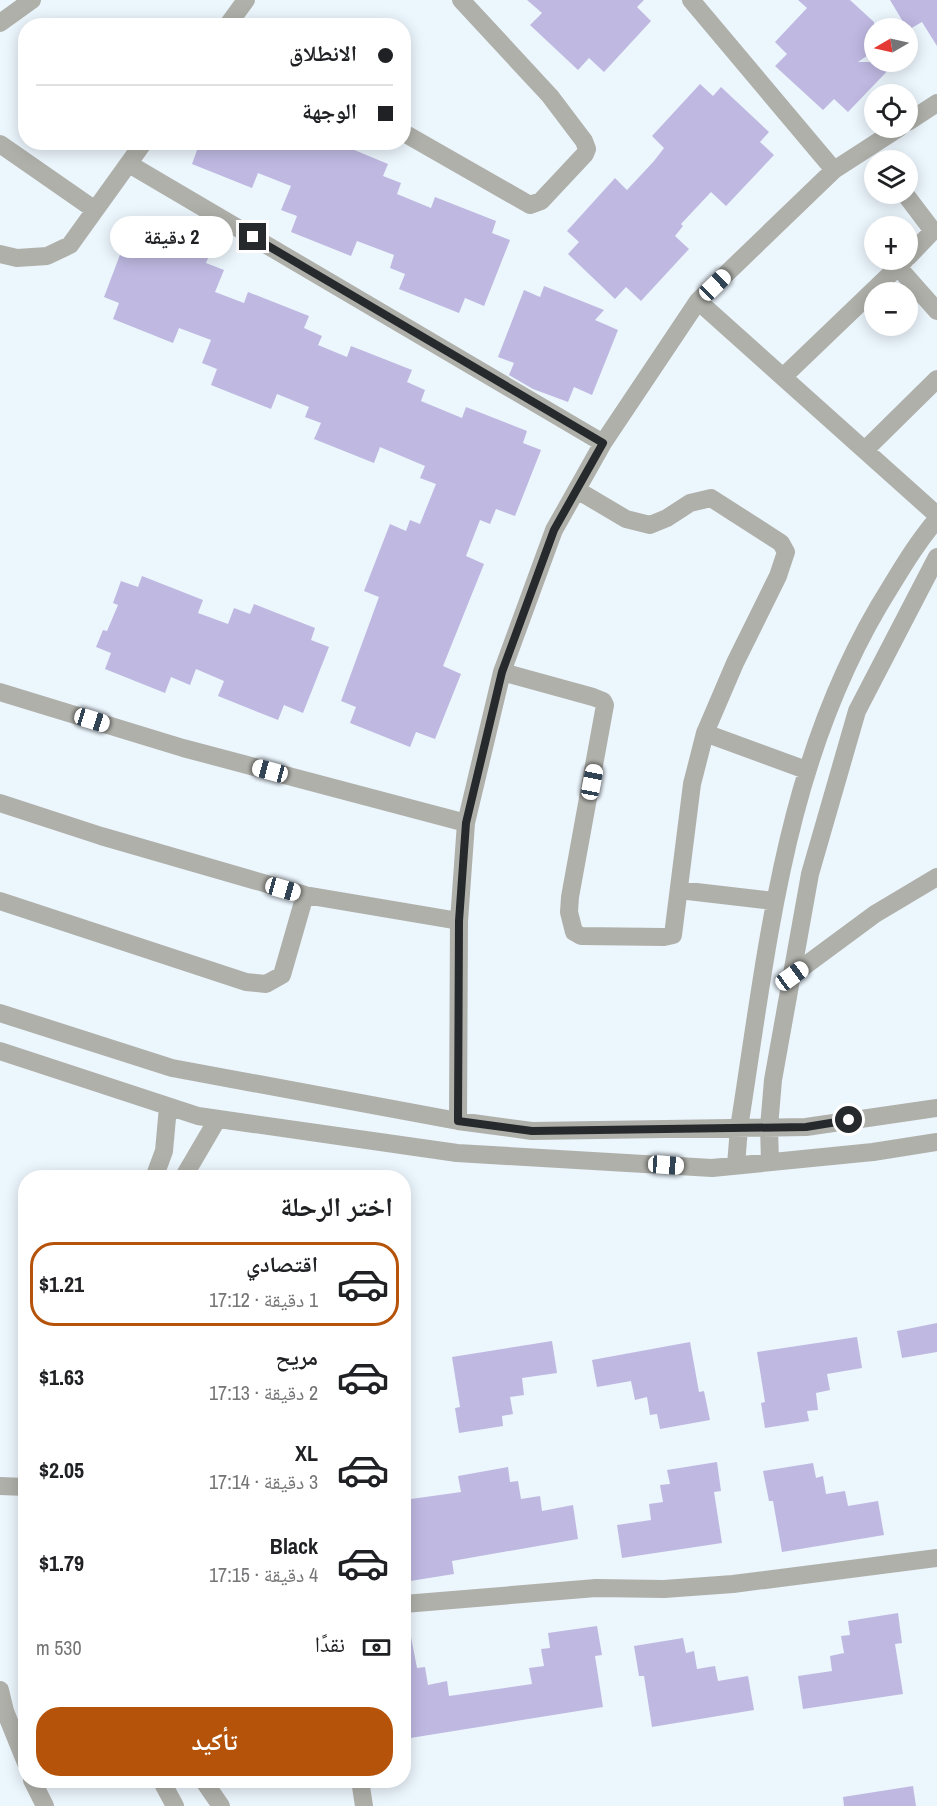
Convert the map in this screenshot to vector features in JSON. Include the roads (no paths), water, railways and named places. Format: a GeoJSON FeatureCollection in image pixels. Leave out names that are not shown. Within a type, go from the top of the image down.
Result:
{"type":"FeatureCollection","features":[{"type":"Feature","properties":{"kind":"street"},"geometry":{"type":"LineString","coordinates":[[0,23],[32,0]]}},
{"type":"Feature","properties":{"kind":"street"},"geometry":{"type":"LineString","coordinates":[[233,18],[246,0]]}},
{"type":"Feature","properties":{"kind":"street"},"geometry":{"type":"LineString","coordinates":[[411,137],[530,205],[541,201],[585,154],[587,149],[584,141],[550,96],[461,0]]}},
{"type":"Feature","properties":{"kind":"street"},"geometry":{"type":"LineString","coordinates":[[691,0],[834,170]]}},
{"type":"Feature","properties":{"kind":"street"},"geometry":{"type":"LineString","coordinates":[[918,115],[937,103]]}},
{"type":"Feature","properties":{"kind":"street"},"geometry":{"type":"LineString","coordinates":[[878,150],[889,138]]}},
{"type":"Feature","properties":{"kind":"street"},"geometry":{"type":"LineString","coordinates":[[0,144],[95,210]]}},
{"type":"Feature","properties":{"kind":"street"},"geometry":{"type":"LineString","coordinates":[[0,254],[17,258],[47,256],[70,244],[139,150]]}},
{"type":"Feature","properties":{"kind":"street"},"geometry":{"type":"LineString","coordinates":[[458,1121],[459,921],[466,823],[502,672],[554,530],[603,443],[698,301],[834,170],[864,158]]}},
{"type":"Feature","properties":{"kind":"street"},"geometry":{"type":"LineString","coordinates":[[129,164],[603,443]]}},
{"type":"Feature","properties":{"kind":"street"},"geometry":{"type":"LineString","coordinates":[[913,204],[935,230],[918,247]]}},
{"type":"Feature","properties":{"kind":"street"},"geometry":{"type":"LineString","coordinates":[[783,377],[895,270]]}},
{"type":"Feature","properties":{"kind":"street"},"geometry":{"type":"LineString","coordinates":[[910,270],[937,311]]}},
{"type":"Feature","properties":{"kind":"street"},"geometry":{"type":"LineString","coordinates":[[698,301],[937,517],[865,627],[829,704],[806,770],[779,871],[735,1166]]}},
{"type":"Feature","properties":{"kind":"street"},"geometry":{"type":"LineString","coordinates":[[865,450],[937,379]]}},
{"type":"Feature","properties":{"kind":"street"},"geometry":{"type":"LineString","coordinates":[[502,672],[593,697],[603,701],[605,705],[570,897],[569,912],[574,932],[581,936],[670,936],[675,929],[692,784],[705,733],[785,560],[786,552],[781,543],[711,498],[703,498],[690,503],[650,525],[626,519],[577,490]]}},
{"type":"Feature","properties":{"kind":"street"},"geometry":{"type":"LineString","coordinates":[[770,1162],[769,1127],[773,1080],[810,874],[857,711],[937,557]]}},
{"type":"Feature","properties":{"kind":"street"},"geometry":{"type":"LineString","coordinates":[[0,692],[183,748],[466,823]]}},
{"type":"Feature","properties":{"kind":"street"},"geometry":{"type":"LineString","coordinates":[[705,733],[806,770]]}},
{"type":"Feature","properties":{"kind":"street"},"geometry":{"type":"LineString","coordinates":[[0,803],[101,836],[305,895],[459,921]]}},
{"type":"Feature","properties":{"kind":"street"},"geometry":{"type":"LineString","coordinates":[[792,976],[875,914],[937,877]]}},
{"type":"Feature","properties":{"kind":"street"},"geometry":{"type":"LineString","coordinates":[[679,890],[774,901]]}},
{"type":"Feature","properties":{"kind":"street"},"geometry":{"type":"LineString","coordinates":[[0,901],[246,982],[266,984],[282,975],[305,895]]}},
{"type":"Feature","properties":{"kind":"street"},"geometry":{"type":"LineString","coordinates":[[0,1013],[172,1068],[458,1121],[532,1131],[806,1127],[937,1108]]}},
{"type":"Feature","properties":{"kind":"street"},"geometry":{"type":"LineString","coordinates":[[0,1051],[168,1107],[217,1120],[457,1153],[712,1168],[873,1152],[937,1142]]}},
{"type":"Feature","properties":{"kind":"street"},"geometry":{"type":"LineString","coordinates":[[157,1170],[164,1150],[168,1107]]}},
{"type":"Feature","properties":{"kind":"street"},"geometry":{"type":"LineString","coordinates":[[188,1170],[217,1120]]}},
{"type":"Feature","properties":{"kind":"street"},"geometry":{"type":"LineString","coordinates":[[0,1486],[18,1487]]}},
{"type":"Feature","properties":{"kind":"street"},"geometry":{"type":"LineString","coordinates":[[411,1603],[596,1588],[664,1589],[733,1584],[937,1558]]}},
{"type":"Feature","properties":{"kind":"street"},"geometry":{"type":"LineString","coordinates":[[0,1690],[5,1711],[18,1744]]}},
{"type":"Feature","properties":{"kind":"street"},"geometry":{"type":"LineString","coordinates":[[36,1788],[45,1806]]}},
{"type":"Feature","properties":{"kind":"street"},"geometry":{"type":"LineString","coordinates":[[165,1788],[175,1806]]}},
{"type":"Feature","properties":{"kind":"street"},"geometry":{"type":"LineString","coordinates":[[209,1788],[221,1806]]}},
{"type":"Feature","properties":{"kind":"street"},"geometry":{"type":"LineString","coordinates":[[361,1788],[364,1806]]}}]}
